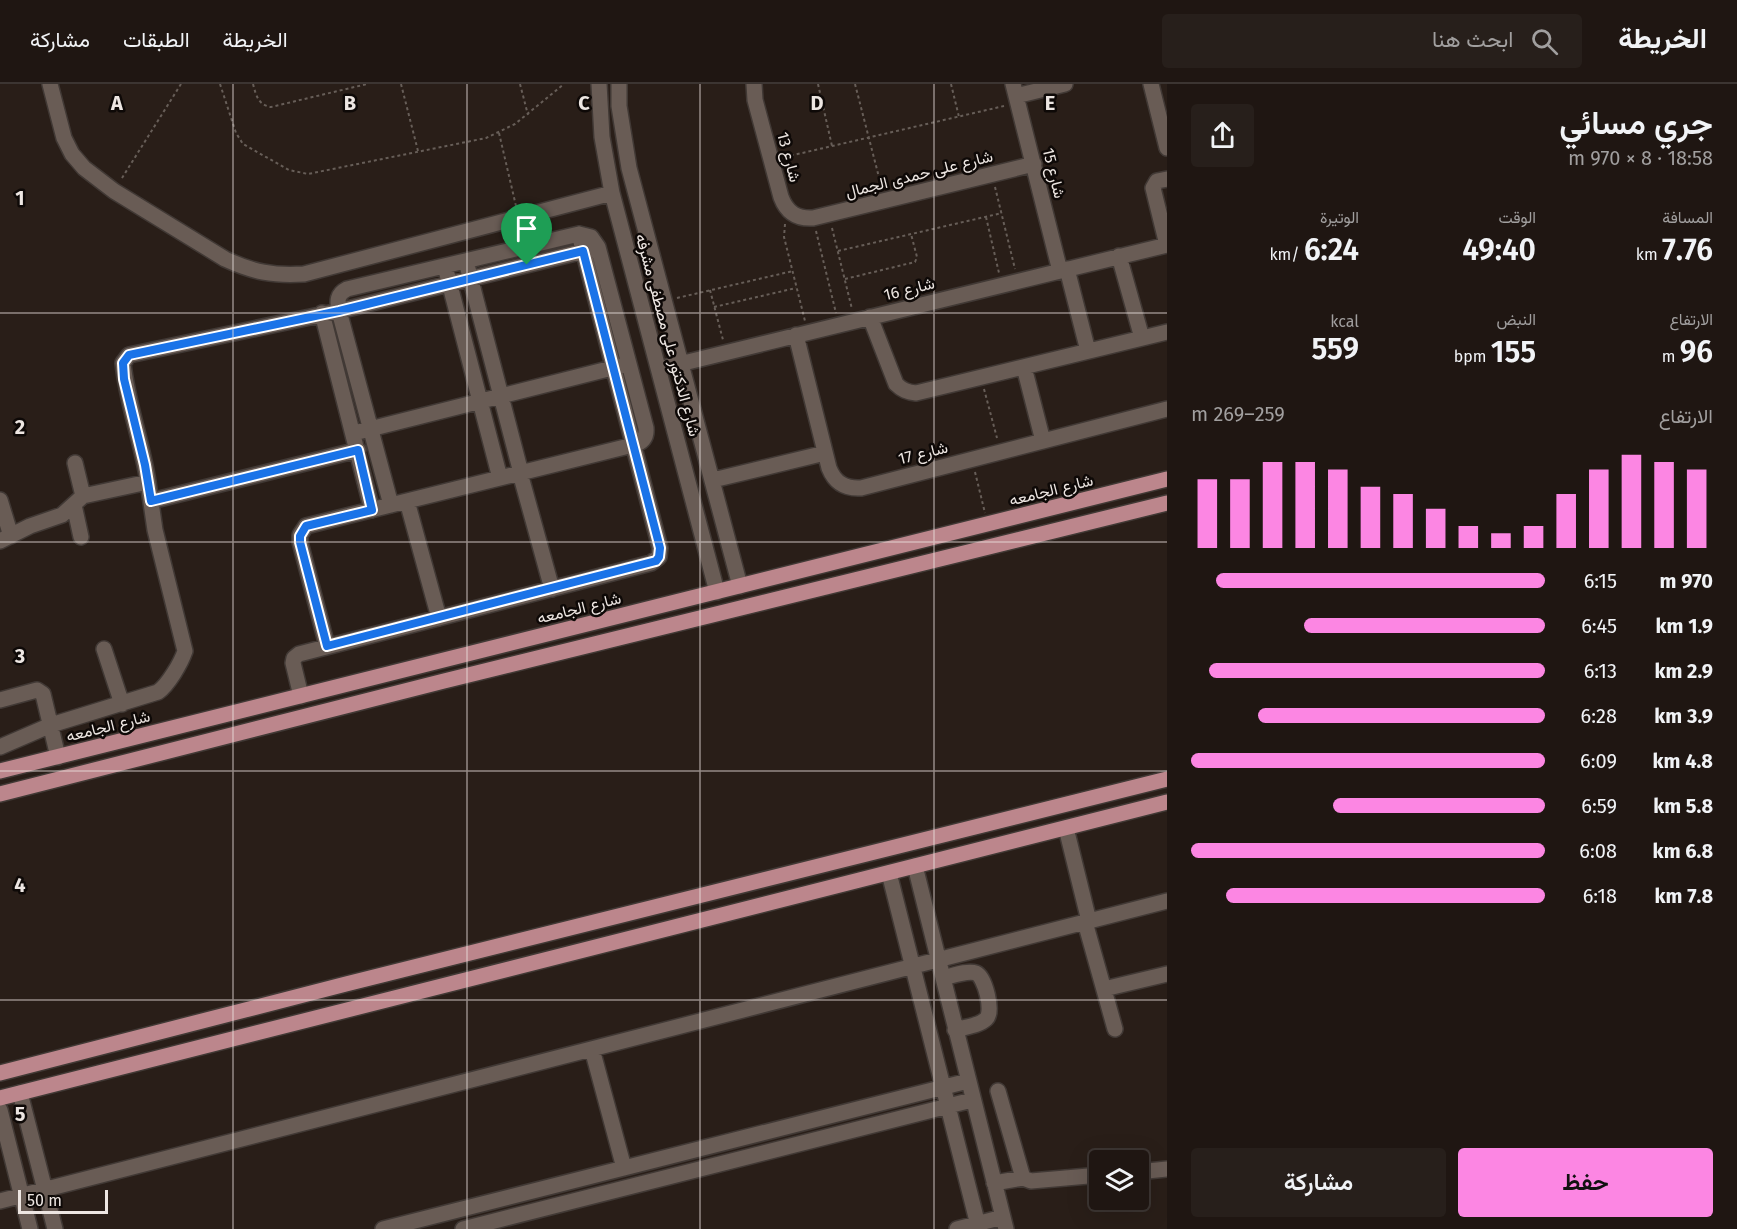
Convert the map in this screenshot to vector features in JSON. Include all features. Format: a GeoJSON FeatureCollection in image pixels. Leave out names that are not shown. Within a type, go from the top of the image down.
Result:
{"type":"FeatureCollection","features":[{"type":"Feature","properties":{"kind":"main road","name":"شارع الجامعه"},"geometry":{"type":"LineString","coordinates":[[0,771],[1167,479]]}},
{"type":"Feature","properties":{"kind":"main road"},"geometry":{"type":"LineString","coordinates":[[0,794],[444,681],[1167,502]]}},
{"type":"Feature","properties":{"kind":"main road"},"geometry":{"type":"LineString","coordinates":[[439,661],[444,681]]}},
{"type":"Feature","properties":{"kind":"main road"},"geometry":{"type":"LineString","coordinates":[[20,1093],[8,1071],[1167,779]]}},
{"type":"Feature","properties":{"kind":"main road"},"geometry":{"type":"LineString","coordinates":[[1136,787],[1141,809]]}},
{"type":"Feature","properties":{"kind":"main road"},"geometry":{"type":"LineString","coordinates":[[0,1098],[1167,802]]}},
{"type":"Feature","properties":{"kind":"main road"},"geometry":{"type":"LineString","coordinates":[[909,843],[915,866]]}},
{"type":"Feature","properties":{"kind":"main road"},"geometry":{"type":"LineString","coordinates":[[883,850],[889,873]]}},
{"type":"Feature","properties":{"kind":"street"},"geometry":{"type":"LineString","coordinates":[[50,84],[64,138],[72,154],[91,174],[114,191],[225,259],[264,274],[284,276],[314,272],[612,193]]}},
{"type":"Feature","properties":{"kind":"street","name":"شارع الدكتور على مصطفى مشرفه"},"geometry":{"type":"LineString","coordinates":[[599,84],[602,137],[612,193],[717,592]]}},
{"type":"Feature","properties":{"kind":"street","name":"شارع الدكتور على مصطفى مشرفه"},"geometry":{"type":"LineString","coordinates":[[619,84],[619,106],[629,168],[740,586]]}},
{"type":"Feature","properties":{"kind":"street","name":"شارع 13"},"geometry":{"type":"LineString","coordinates":[[754,84],[770,160],[781,198],[789,212]]}},
{"type":"Feature","properties":{"kind":"street"},"geometry":{"type":"LineString","coordinates":[[1016,94],[1065,84]]}},
{"type":"Feature","properties":{"kind":"street"},"geometry":{"type":"LineString","coordinates":[[1151,84],[1162,111],[1167,148]]}},
{"type":"Feature","properties":{"kind":"street","name":"شارع 15"},"geometry":{"type":"LineString","coordinates":[[1016,94],[1088,351]]}},
{"type":"Feature","properties":{"kind":"street","name":"شارع على حمدى الجمال"},"geometry":{"type":"LineString","coordinates":[[813,218],[1034,164]]}},
{"type":"Feature","properties":{"kind":"street"},"geometry":{"type":"LineString","coordinates":[[1167,179],[1157,181],[1153,188],[1167,245]]}},
{"type":"Feature","properties":{"kind":"street"},"geometry":{"type":"LineString","coordinates":[[789,212],[805,219],[813,218]]}},
{"type":"Feature","properties":{"kind":"street"},"geometry":{"type":"LineString","coordinates":[[327,646],[300,542],[300,536],[306,526],[372,510],[633,445],[642,441],[646,432],[629,363],[590,249],[579,234],[347,289],[339,295],[339,311],[391,505]]}},
{"type":"Feature","properties":{"kind":"street","name":"شارع 16"},"geometry":{"type":"LineString","coordinates":[[659,369],[1167,245]]}},
{"type":"Feature","properties":{"kind":"street"},"geometry":{"type":"LineString","coordinates":[[0,747],[51,725],[161,690],[185,651],[154,530],[144,457],[124,379],[123,363],[129,355],[339,311],[590,249]]}},
{"type":"Feature","properties":{"kind":"street"},"geometry":{"type":"LineString","coordinates":[[301,696],[293,663],[294,657],[299,654],[651,563],[659,557],[660,548],[613,367],[590,249]]}},
{"type":"Feature","properties":{"kind":"street"},"geometry":{"type":"LineString","coordinates":[[1119,256],[1142,338]]}},
{"type":"Feature","properties":{"kind":"street"},"geometry":{"type":"LineString","coordinates":[[466,260],[552,589]]}},
{"type":"Feature","properties":{"kind":"street"},"geometry":{"type":"LineString","coordinates":[[444,265],[500,478]]}},
{"type":"Feature","properties":{"kind":"street"},"geometry":{"type":"LineString","coordinates":[[322,313],[372,510]]}},
{"type":"Feature","properties":{"kind":"street"},"geometry":{"type":"LineString","coordinates":[[870,317],[896,384],[901,389],[916,393],[1167,332]]}},
{"type":"Feature","properties":{"kind":"street","name":"شارع 17"},"geometry":{"type":"LineString","coordinates":[[802,334],[825,453],[832,476],[837,482],[852,488],[861,488],[1167,409]]}},
{"type":"Feature","properties":{"kind":"street"},"geometry":{"type":"LineString","coordinates":[[354,433],[629,363]]}},
{"type":"Feature","properties":{"kind":"street"},"geometry":{"type":"LineString","coordinates":[[1024,367],[1042,441]]}},
{"type":"Feature","properties":{"kind":"street"},"geometry":{"type":"LineString","coordinates":[[151,501],[358,450]]}},
{"type":"Feature","properties":{"kind":"street"},"geometry":{"type":"LineString","coordinates":[[713,480],[825,453]]}},
{"type":"Feature","properties":{"kind":"street"},"geometry":{"type":"LineString","coordinates":[[75,463],[81,537]]}},
{"type":"Feature","properties":{"kind":"street"},"geometry":{"type":"LineString","coordinates":[[0,500],[5,538],[62,515],[78,500],[148,482]]}},
{"type":"Feature","properties":{"kind":"street"},"geometry":{"type":"LineString","coordinates":[[407,501],[439,618]]}},
{"type":"Feature","properties":{"kind":"street"},"geometry":{"type":"LineString","coordinates":[[104,649],[122,704]]}},
{"type":"Feature","properties":{"kind":"street"},"geometry":{"type":"LineString","coordinates":[[0,700],[37,690],[41,691],[45,697],[58,757]]}},
{"type":"Feature","properties":{"kind":"street"},"geometry":{"type":"LineString","coordinates":[[1066,828],[1087,922],[1115,1029]]}},
{"type":"Feature","properties":{"kind":"street"},"geometry":{"type":"LineString","coordinates":[[915,866],[1004,1223],[957,1229]]}},
{"type":"Feature","properties":{"kind":"street"},"geometry":{"type":"LineString","coordinates":[[889,873],[978,1226]]}},
{"type":"Feature","properties":{"kind":"street"},"geometry":{"type":"LineString","coordinates":[[0,1201],[1167,901]]}},
{"type":"Feature","properties":{"kind":"street"},"geometry":{"type":"LineString","coordinates":[[943,978],[970,972],[978,974],[982,978],[990,1011],[989,1017],[983,1022],[955,1029]]}},
{"type":"Feature","properties":{"kind":"street"},"geometry":{"type":"LineString","coordinates":[[1104,989],[1167,974]]}},
{"type":"Feature","properties":{"kind":"street"},"geometry":{"type":"LineString","coordinates":[[592,1049],[624,1168]]}},
{"type":"Feature","properties":{"kind":"street"},"geometry":{"type":"LineString","coordinates":[[383,1229],[968,1082]]}},
{"type":"Feature","properties":{"kind":"street"},"geometry":{"type":"LineString","coordinates":[[999,1091],[1023,1178]]}},
{"type":"Feature","properties":{"kind":"street"},"geometry":{"type":"LineString","coordinates":[[20,1093],[55,1229]]}},
{"type":"Feature","properties":{"kind":"street"},"geometry":{"type":"LineString","coordinates":[[463,1229],[972,1100]]}},
{"type":"Feature","properties":{"kind":"street"},"geometry":{"type":"LineString","coordinates":[[0,1110],[30,1229]]}},
{"type":"Feature","properties":{"kind":"street"},"geometry":{"type":"LineString","coordinates":[[740,1139],[744,1158]]}},
{"type":"Feature","properties":{"kind":"street"},"geometry":{"type":"LineString","coordinates":[[674,1156],[679,1174]]}},
{"type":"Feature","properties":{"kind":"street"},"geometry":{"type":"LineString","coordinates":[[1149,1171],[1167,1169]]}},
{"type":"Feature","properties":{"kind":"street"},"geometry":{"type":"LineString","coordinates":[[994,1183],[1023,1178],[1031,1181],[1089,1176]]}},
{"type":"Feature","properties":{"kind":"path"},"geometry":{"type":"LineString","coordinates":[[114,191],[181,84]]}},
{"type":"Feature","properties":{"kind":"path"},"geometry":{"type":"LineString","coordinates":[[220,84],[236,133],[243,144],[289,170],[308,174],[486,138],[515,124],[564,84]]}},
{"type":"Feature","properties":{"kind":"path"},"geometry":{"type":"LineString","coordinates":[[253,84],[259,100],[271,107],[367,84]]}},
{"type":"Feature","properties":{"kind":"path"},"geometry":{"type":"LineString","coordinates":[[401,84],[418,152]]}},
{"type":"Feature","properties":{"kind":"path"},"geometry":{"type":"LineString","coordinates":[[520,84],[528,115]]}},
{"type":"Feature","properties":{"kind":"path"},"geometry":{"type":"LineString","coordinates":[[818,84],[832,146]]}},
{"type":"Feature","properties":{"kind":"path"},"geometry":{"type":"LineString","coordinates":[[855,84],[885,201]]}},
{"type":"Feature","properties":{"kind":"path"},"geometry":{"type":"LineString","coordinates":[[951,84],[959,117]]}},
{"type":"Feature","properties":{"kind":"path"},"geometry":{"type":"LineString","coordinates":[[770,160],[959,117],[1016,94]]}},
{"type":"Feature","properties":{"kind":"path"},"geometry":{"type":"LineString","coordinates":[[498,132],[519,217]]}},
{"type":"Feature","properties":{"kind":"path"},"geometry":{"type":"LineString","coordinates":[[992,175],[1018,281]]}},
{"type":"Feature","properties":{"kind":"path"},"geometry":{"type":"LineString","coordinates":[[789,212],[784,237],[797,288],[802,334]]}},
{"type":"Feature","properties":{"kind":"path"},"geometry":{"type":"LineString","coordinates":[[838,251],[1002,213]]}},
{"type":"Feature","properties":{"kind":"path"},"geometry":{"type":"LineString","coordinates":[[828,214],[855,321]]}},
{"type":"Feature","properties":{"kind":"path"},"geometry":{"type":"LineString","coordinates":[[986,217],[1002,285]]}},
{"type":"Feature","properties":{"kind":"path"},"geometry":{"type":"LineString","coordinates":[[813,218],[839,325]]}},
{"type":"Feature","properties":{"kind":"path"},"geometry":{"type":"LineString","coordinates":[[845,279],[915,262],[917,258],[911,234]]}},
{"type":"Feature","properties":{"kind":"path"},"geometry":{"type":"LineString","coordinates":[[665,301],[793,271]]}},
{"type":"Feature","properties":{"kind":"path"},"geometry":{"type":"LineString","coordinates":[[714,307],[797,288]]}},
{"type":"Feature","properties":{"kind":"path"},"geometry":{"type":"LineString","coordinates":[[710,290],[726,353]]}},
{"type":"Feature","properties":{"kind":"path"},"geometry":{"type":"LineString","coordinates":[[981,377],[1001,452]]}},
{"type":"Feature","properties":{"kind":"path"},"geometry":{"type":"LineString","coordinates":[[972,459],[988,524]]}},
{"type":"Feature","properties":{"kind":"route"},"geometry":{"type":"LineString","coordinates":[[583,251],[660,548],[656,561],[327,646],[300,536],[302,530],[311,524],[372,510],[358,450],[151,501],[145,465],[124,379],[123,363],[129,355],[339,311],[527,265],[583,251]]}}]}
